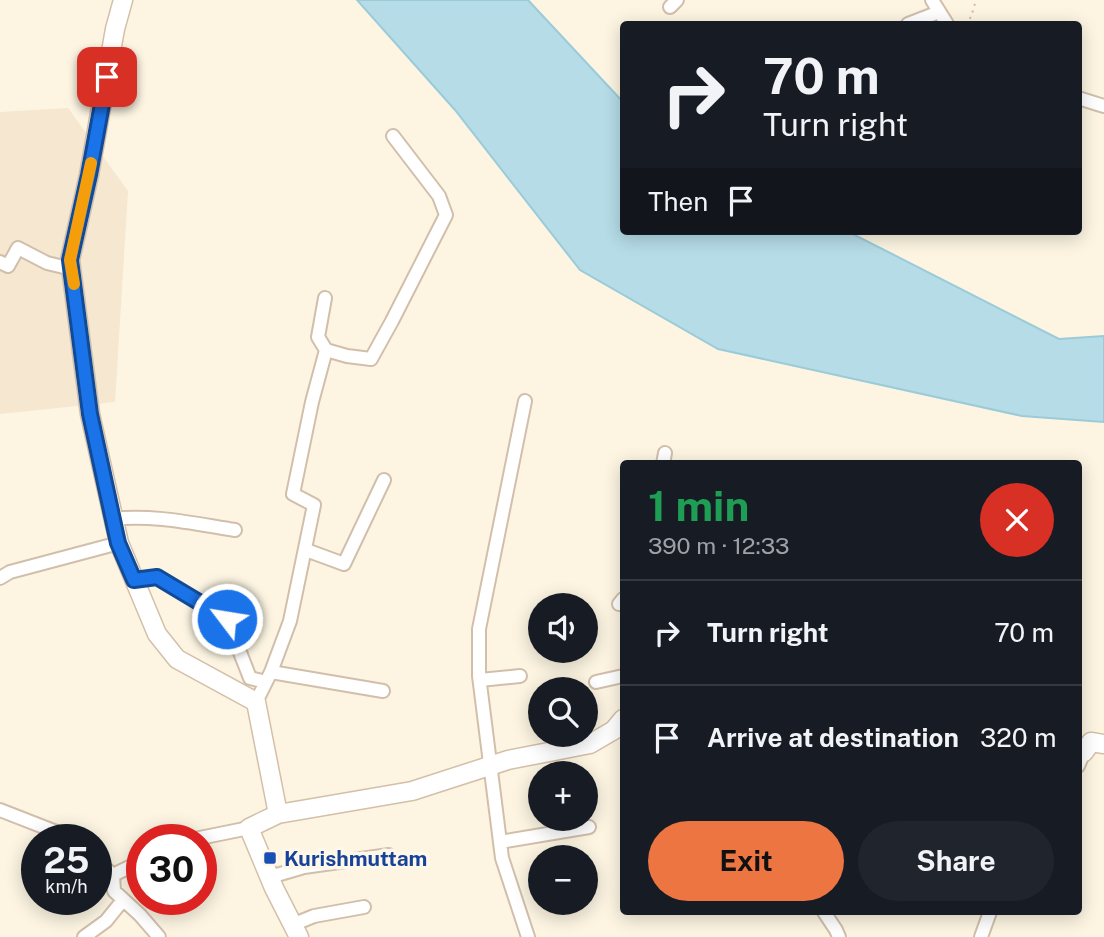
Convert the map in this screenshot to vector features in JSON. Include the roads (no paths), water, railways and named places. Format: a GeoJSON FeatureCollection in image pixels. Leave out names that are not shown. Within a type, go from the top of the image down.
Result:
{"type":"FeatureCollection","features":[{"type":"Feature","properties":{"kind":"main road"},"geometry":{"type":"LineString","coordinates":[[123,0],[70,260],[90,414],[118,543],[157,634],[177,659],[256,702],[278,814]]}},
{"type":"Feature","properties":{"kind":"main road"},"geometry":{"type":"LineString","coordinates":[[295,931],[249,828],[278,814],[412,791],[508,760],[590,744],[614,730],[620,723]]}},
{"type":"Feature","properties":{"kind":"main road"},"geometry":{"type":"LineString","coordinates":[[1082,754],[1091,743],[1104,744]]}},
{"type":"Feature","properties":{"kind":"street"},"geometry":{"type":"LineString","coordinates":[[932,0],[945,21]]}},
{"type":"Feature","properties":{"kind":"street"},"geometry":{"type":"LineString","coordinates":[[916,21],[939,12]]}},
{"type":"Feature","properties":{"kind":"street"},"geometry":{"type":"LineString","coordinates":[[1082,99],[1104,106]]}},
{"type":"Feature","properties":{"kind":"street"},"geometry":{"type":"LineString","coordinates":[[326,298],[318,337],[326,350],[370,359],[446,215],[439,196],[393,136]]}},
{"type":"Feature","properties":{"kind":"street"},"geometry":{"type":"LineString","coordinates":[[0,262],[8,266],[18,248],[47,263],[72,269]]}},
{"type":"Feature","properties":{"kind":"street"},"geometry":{"type":"LineString","coordinates":[[256,702],[290,621],[306,550],[314,505],[293,494],[326,350]]}},
{"type":"Feature","properties":{"kind":"street"},"geometry":{"type":"LineString","coordinates":[[525,401],[479,629],[480,680],[502,858],[528,937]]}},
{"type":"Feature","properties":{"kind":"street"},"geometry":{"type":"LineString","coordinates":[[306,550],[344,564],[384,480]]}},
{"type":"Feature","properties":{"kind":"street"},"geometry":{"type":"LineString","coordinates":[[113,519],[129,517],[235,530]]}},
{"type":"Feature","properties":{"kind":"street"},"geometry":{"type":"LineString","coordinates":[[0,578],[10,572],[118,543]]}},
{"type":"Feature","properties":{"kind":"street"},"geometry":{"type":"LineString","coordinates":[[134,580],[157,577],[227,619],[250,678],[268,677],[383,691]]}},
{"type":"Feature","properties":{"kind":"street"},"geometry":{"type":"LineString","coordinates":[[480,680],[520,676]]}},
{"type":"Feature","properties":{"kind":"street"},"geometry":{"type":"LineString","coordinates":[[598,682],[620,677]]}},
{"type":"Feature","properties":{"kind":"street"},"geometry":{"type":"LineString","coordinates":[[0,810],[38,824]]}},
{"type":"Feature","properties":{"kind":"street"},"geometry":{"type":"LineString","coordinates":[[217,835],[249,828]]}},
{"type":"Feature","properties":{"kind":"street"},"geometry":{"type":"LineString","coordinates":[[500,842],[565,831]]}},
{"type":"Feature","properties":{"kind":"street"},"geometry":{"type":"LineString","coordinates":[[270,877],[304,867],[389,855]]}},
{"type":"Feature","properties":{"kind":"street"},"geometry":{"type":"LineString","coordinates":[[126,869],[113,875],[114,891],[159,937]]}},
{"type":"Feature","properties":{"kind":"street"},"geometry":{"type":"LineString","coordinates":[[84,937],[106,921],[124,900]]}},
{"type":"Feature","properties":{"kind":"street"},"geometry":{"type":"LineString","coordinates":[[295,931],[314,916],[364,907]]}},
{"type":"Feature","properties":{"kind":"street"},"geometry":{"type":"LineString","coordinates":[[826,915],[839,937]]}},
{"type":"Feature","properties":{"kind":"street"},"geometry":{"type":"LineString","coordinates":[[981,937],[989,915]]}},
{"type":"Feature","properties":{"kind":"water"},"geometry":{"type":"Polygon","coordinates":[[[357,0],[528,0],[620,99],[620,235],[855,235],[1059,339],[1104,336],[1104,422],[1022,416],[718,349],[580,270],[455,110],[357,0]]]}},
{"type":"Feature","properties":{"kind":"place","name":"Kurishmuttam"},"geometry":{"type":"Point","coordinates":[270,858]}}]}
